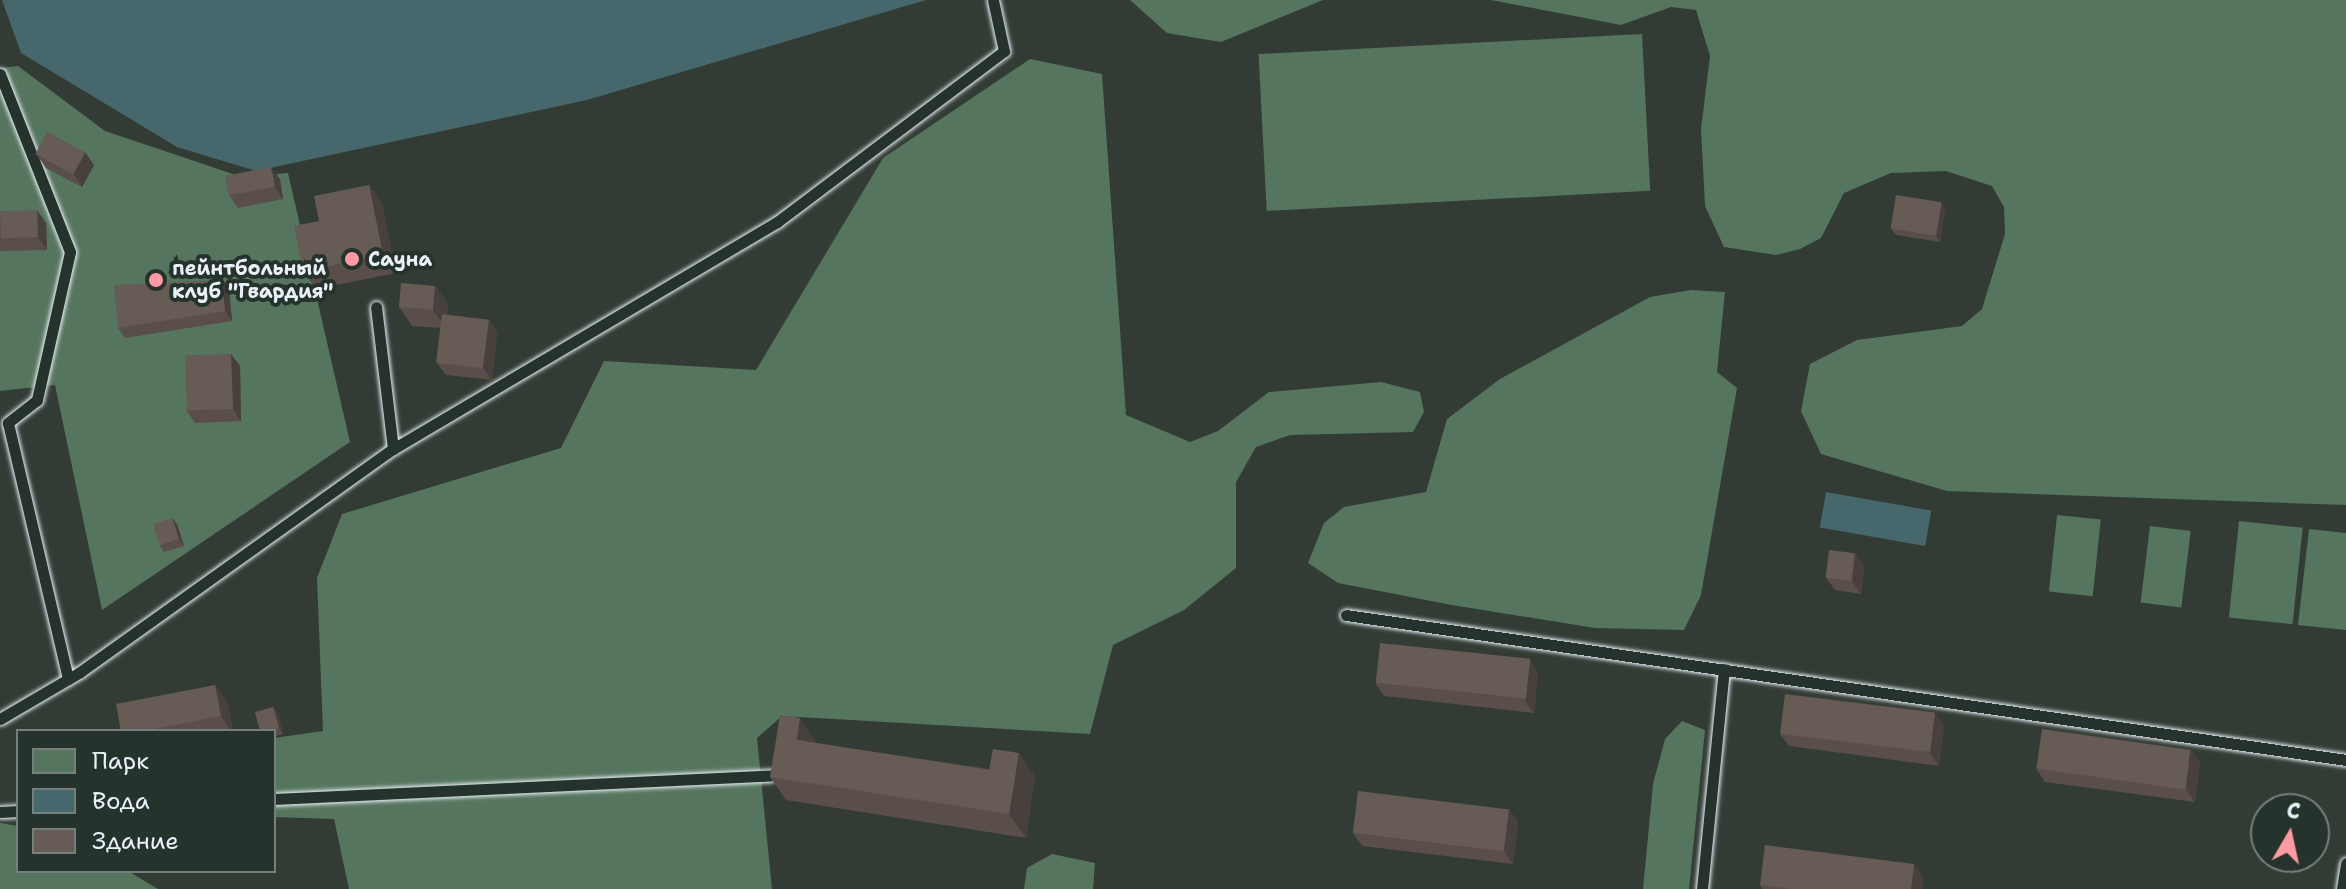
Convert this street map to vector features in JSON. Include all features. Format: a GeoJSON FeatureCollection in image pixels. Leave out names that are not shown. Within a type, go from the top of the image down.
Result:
{"type":"FeatureCollection","features":[{"type":"Feature","properties":{"kind":"lane"},"geometry":{"type":"LineString","coordinates":[[0,719],[68,679],[393,449],[790,212],[1004,51],[993,0]]}},
{"type":"Feature","properties":{"kind":"lane"},"geometry":{"type":"LineString","coordinates":[[0,74],[70,252],[37,400],[8,423],[68,679]]}},
{"type":"Feature","properties":{"kind":"lane"},"geometry":{"type":"LineString","coordinates":[[376,307],[393,449]]}},
{"type":"Feature","properties":{"kind":"lane"},"geometry":{"type":"LineString","coordinates":[[1346,615],[2346,760]]}},
{"type":"Feature","properties":{"kind":"lane"},"geometry":{"type":"LineString","coordinates":[[1702,889],[1724,669]]}},
{"type":"Feature","properties":{"kind":"lane"},"geometry":{"type":"LineString","coordinates":[[276,799],[770,776]]}},
{"type":"Feature","properties":{"kind":"lane"},"geometry":{"type":"LineString","coordinates":[[2342,889],[2346,863]]}},
{"type":"Feature","properties":{"kind":"green space"},"geometry":{"type":"Polygon","coordinates":[[[1130,0],[1323,0],[1221,42],[1167,33],[1130,0]]]}},
{"type":"Feature","properties":{"kind":"green space"},"geometry":{"type":"Polygon","coordinates":[[[1491,0],[2346,0],[2346,505],[1947,491],[1821,454],[1801,411],[1810,364],[1857,340],[1962,326],[1982,309],[2005,234],[2004,207],[1992,186],[1946,171],[1891,173],[1844,193],[1821,238],[1800,249],[1776,255],[1724,247],[1705,206],[1701,129],[1710,56],[1696,10],[1671,7],[1621,25],[1491,0]]]}},
{"type":"Feature","properties":{"kind":"green space"},"geometry":{"type":"Polygon","coordinates":[[[1642,34],[1650,191],[1267,211],[1259,54],[1642,34]]]}},
{"type":"Feature","properties":{"kind":"green space"},"geometry":{"type":"Polygon","coordinates":[[[1030,59],[1102,74],[1126,415],[1190,442],[1218,431],[1269,392],[1381,382],[1420,392],[1424,412],[1413,432],[1290,435],[1256,447],[1236,482],[1236,568],[1184,610],[1113,645],[1090,734],[782,716],[757,738],[772,889],[349,889],[334,819],[276,817],[276,738],[323,731],[317,578],[342,514],[561,448],[604,361],[756,370],[883,158],[1030,59]]]}},
{"type":"Feature","properties":{"kind":"green space","name":"пейнтбольный клуб \"Гвардия\""},"geometry":{"type":"Polygon","coordinates":[[[18,66],[105,131],[242,177],[288,173],[350,442],[102,610],[55,385],[0,391],[0,68],[18,66]]]}},
{"type":"Feature","properties":{"kind":"green space"},"geometry":{"type":"Polygon","coordinates":[[[1691,290],[1725,292],[1717,372],[1737,388],[1701,595],[1684,630],[1595,628],[1452,605],[1338,583],[1308,563],[1324,523],[1344,507],[1426,492],[1447,419],[1500,379],[1650,297],[1691,290]]]}},
{"type":"Feature","properties":{"kind":"green space"},"geometry":{"type":"Polygon","coordinates":[[[2057,515],[2101,520],[2093,596],[2049,592],[2057,515]]]}},
{"type":"Feature","properties":{"kind":"green space"},"geometry":{"type":"Polygon","coordinates":[[[2239,521],[2303,528],[2293,624],[2229,617],[2239,521]]]}},
{"type":"Feature","properties":{"kind":"green space"},"geometry":{"type":"Polygon","coordinates":[[[2150,526],[2191,531],[2181,607],[2141,602],[2150,526]]]}},
{"type":"Feature","properties":{"kind":"green space"},"geometry":{"type":"Polygon","coordinates":[[[2309,529],[2346,533],[2346,630],[2298,625],[2309,529]]]}},
{"type":"Feature","properties":{"kind":"green space"},"geometry":{"type":"Polygon","coordinates":[[[1682,721],[1705,730],[1689,889],[1643,889],[1653,784],[1665,739],[1682,721]]]}},
{"type":"Feature","properties":{"kind":"green space"},"geometry":{"type":"Polygon","coordinates":[[[0,823],[16,826],[16,873],[131,873],[158,889],[0,889],[0,823]]]}},
{"type":"Feature","properties":{"kind":"green space"},"geometry":{"type":"Polygon","coordinates":[[[1052,854],[1095,863],[1093,889],[1024,889],[1027,868],[1052,854]]]}},
{"type":"Feature","properties":{"kind":"water"},"geometry":{"type":"Polygon","coordinates":[[[2,0],[926,0],[587,100],[256,171],[177,147],[21,53],[2,0]]]}},
{"type":"Feature","properties":{"kind":"water"},"geometry":{"type":"Polygon","coordinates":[[[1826,492],[1931,511],[1925,546],[1820,527],[1826,492]]]}},
{"type":"Feature","properties":{"kind":"building"},"geometry":{"type":"Polygon","coordinates":[[[47,132],[85,152],[73,174],[35,154],[47,132]]]}},
{"type":"Feature","properties":{"kind":"building"},"geometry":{"type":"Polygon","coordinates":[[[271,167],[275,187],[229,196],[225,176],[271,167]]]}},
{"type":"Feature","properties":{"kind":"building"},"geometry":{"type":"Polygon","coordinates":[[[369,185],[383,255],[303,271],[294,226],[319,221],[314,196],[369,185]]]}},
{"type":"Feature","properties":{"kind":"building"},"geometry":{"type":"Polygon","coordinates":[[[1896,195],[1941,202],[1936,236],[1891,229],[1896,195]]]}},
{"type":"Feature","properties":{"kind":"building"},"geometry":{"type":"Polygon","coordinates":[[[37,210],[38,237],[1,238],[0,211],[37,210]]]}},
{"type":"Feature","properties":{"kind":"building"},"geometry":{"type":"Polygon","coordinates":[[[222,280],[225,311],[118,328],[114,285],[222,280]]]}},
{"type":"Feature","properties":{"kind":"building"},"geometry":{"type":"Polygon","coordinates":[[[401,283],[435,286],[433,310],[399,307],[401,283]]]}},
{"type":"Feature","properties":{"kind":"building"},"geometry":{"type":"Polygon","coordinates":[[[442,314],[489,320],[483,368],[436,363],[442,314]]]}},
{"type":"Feature","properties":{"kind":"building"},"geometry":{"type":"Polygon","coordinates":[[[231,354],[233,409],[187,411],[185,356],[231,354]]]}},
{"type":"Feature","properties":{"kind":"building"},"geometry":{"type":"Polygon","coordinates":[[[172,518],[179,539],[160,545],[153,524],[172,518]]]}},
{"type":"Feature","properties":{"kind":"building"},"geometry":{"type":"Polygon","coordinates":[[[1829,550],[1855,553],[1851,581],[1826,578],[1829,550]]]}},
{"type":"Feature","properties":{"kind":"building"},"geometry":{"type":"Polygon","coordinates":[[[1380,643],[1530,659],[1526,699],[1376,683],[1380,643]]]}},
{"type":"Feature","properties":{"kind":"building"},"geometry":{"type":"Polygon","coordinates":[[[215,685],[221,716],[154,729],[121,729],[116,704],[215,685]]]}},
{"type":"Feature","properties":{"kind":"building"},"geometry":{"type":"Polygon","coordinates":[[[1785,694],[1935,712],[1930,752],[1780,734],[1785,694]]]}},
{"type":"Feature","properties":{"kind":"building"},"geometry":{"type":"Polygon","coordinates":[[[273,707],[279,728],[259,729],[255,712],[273,707]]]}},
{"type":"Feature","properties":{"kind":"building"},"geometry":{"type":"Polygon","coordinates":[[[780,715],[800,718],[797,740],[989,770],[993,749],[1019,753],[1009,814],[770,777],[780,715]]]}},
{"type":"Feature","properties":{"kind":"building"},"geometry":{"type":"Polygon","coordinates":[[[2042,729],[2191,750],[2185,789],[2036,769],[2042,729]]]}},
{"type":"Feature","properties":{"kind":"building"},"geometry":{"type":"Polygon","coordinates":[[[1358,791],[1509,810],[1504,851],[1353,833],[1358,791]]]}},
{"type":"Feature","properties":{"kind":"building"},"geometry":{"type":"Polygon","coordinates":[[[1765,845],[1914,864],[1911,889],[1792,889],[1760,885],[1765,845]]]}},
{"type":"Feature","properties":{"kind":"place","name":"Сауна"},"geometry":{"type":"Point","coordinates":[352,259]}},
{"type":"Feature","properties":{"kind":"place","name":"пейнтбольный клуб \"Гвардия\""},"geometry":{"type":"Point","coordinates":[156,280]}}]}
